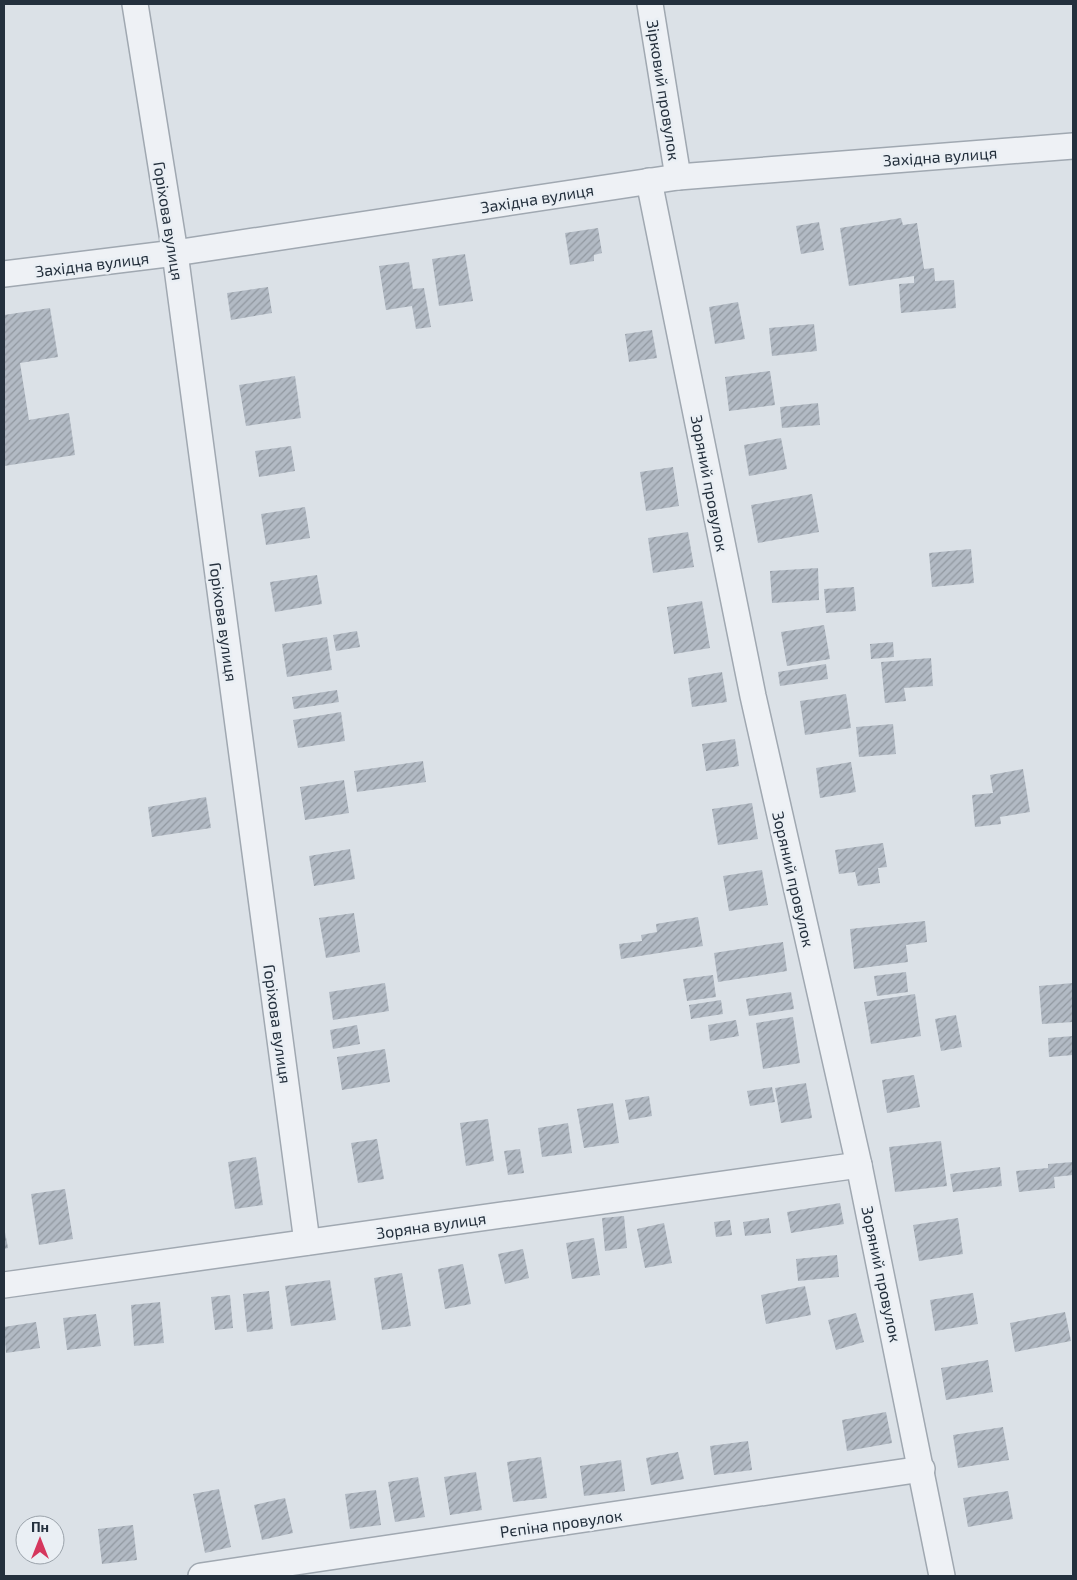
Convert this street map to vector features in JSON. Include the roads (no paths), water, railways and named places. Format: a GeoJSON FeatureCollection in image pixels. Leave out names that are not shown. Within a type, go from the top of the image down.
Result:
{"type":"FeatureCollection","features":[{"type":"Feature","properties":{"kind":"street","name":"Горіхова вулиця"},"geometry":{"type":"LineString","coordinates":[[135,4],[174,253],[307,1242]]}},
{"type":"Feature","properties":{"kind":"street","name":"Зірковий провулок"},"geometry":{"type":"LineString","coordinates":[[650,4],[678,176]]}},
{"type":"Feature","properties":{"kind":"street","name":"Західна вулиця"},"geometry":{"type":"LineString","coordinates":[[4,274],[174,253],[678,176],[1073,146]]}},
{"type":"Feature","properties":{"kind":"street","name":"Зоряний провулок"},"geometry":{"type":"LineString","coordinates":[[649,181],[753,696],[859,1165],[922,1469],[942,1576]]}},
{"type":"Feature","properties":{"kind":"street","name":"Зоряна вулиця"},"geometry":{"type":"LineString","coordinates":[[4,1285],[859,1165]]}},
{"type":"Feature","properties":{"kind":"street","name":"Рєпіна провулок"},"geometry":{"type":"LineString","coordinates":[[201,1576],[922,1469]]}}]}
